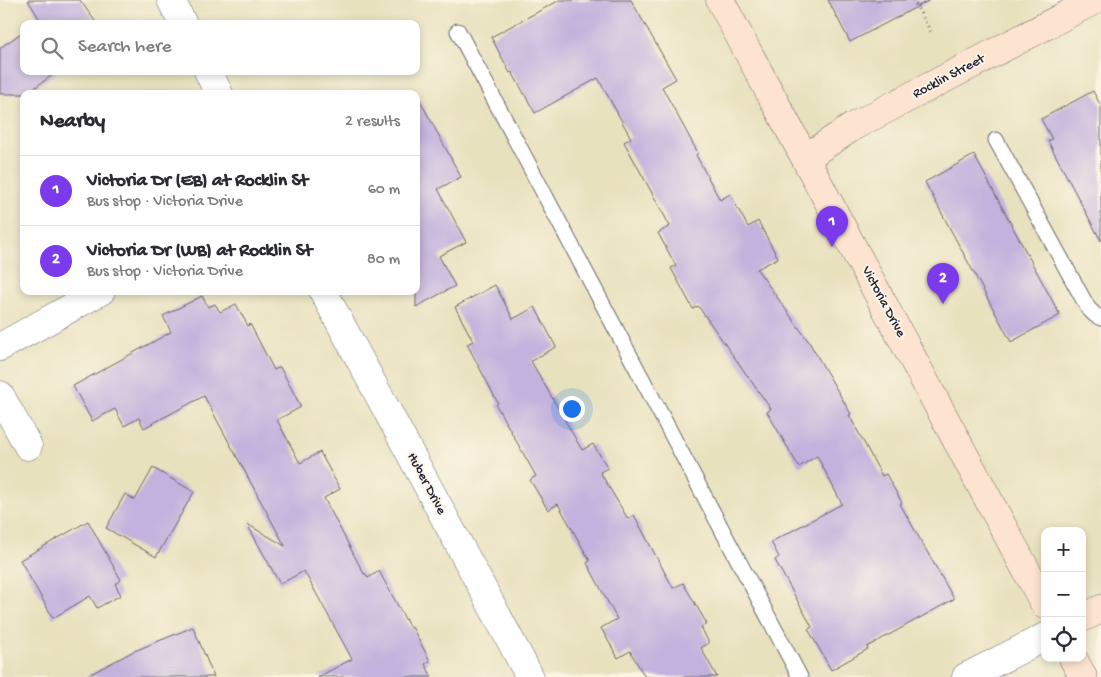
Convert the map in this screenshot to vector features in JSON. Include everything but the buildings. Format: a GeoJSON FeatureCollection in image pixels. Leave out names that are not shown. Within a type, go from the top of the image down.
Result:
{"type":"FeatureCollection","features":[{"type":"Feature","properties":{"kind":"main road","name":"Victoria Drive"},"geometry":{"type":"LineString","coordinates":[[720,0],[1041,598]]}},
{"type":"Feature","properties":{"kind":"main road","name":"Rocklin Street"},"geometry":{"type":"LineString","coordinates":[[805,158],[854,126],[1095,0]]}},
{"type":"Feature","properties":{"kind":"main road"},"geometry":{"type":"LineString","coordinates":[[1084,617],[1101,609]]}},
{"type":"Feature","properties":{"kind":"main road"},"geometry":{"type":"LineString","coordinates":[[1075,662],[1083,677]]}},
{"type":"Feature","properties":{"kind":"street"},"geometry":{"type":"LineString","coordinates":[[171,0],[181,20]]}},
{"type":"Feature","properties":{"kind":"street"},"geometry":{"type":"LineString","coordinates":[[210,75],[218,90]]}},
{"type":"Feature","properties":{"kind":"street"},"geometry":{"type":"LineString","coordinates":[[0,347],[94,295]]}},
{"type":"Feature","properties":{"kind":"street","name":"Huber Drive"},"geometry":{"type":"LineString","coordinates":[[325,295],[530,677]]}},
{"type":"Feature","properties":{"kind":"street"},"geometry":{"type":"LineString","coordinates":[[0,395],[28,446]]}},
{"type":"Feature","properties":{"kind":"street"},"geometry":{"type":"LineString","coordinates":[[966,677],[1041,639]]}},
{"type":"Feature","properties":{"kind":"lane"},"geometry":{"type":"LineString","coordinates":[[458,31],[800,677]]}},
{"type":"Feature","properties":{"kind":"lane"},"geometry":{"type":"LineString","coordinates":[[996,140],[1088,308],[1101,318]]}},
{"type":"Feature","properties":{"kind":"path"},"geometry":{"type":"LineString","coordinates":[[913,0],[931,32]]}},
{"type":"Feature","properties":{"kind":"place","name":"Victoria Dr (EB) at Rocklin St"},"geometry":{"type":"Point","coordinates":[832,247]}},
{"type":"Feature","properties":{"kind":"place","name":"Victoria Dr (WB) at Rocklin St"},"geometry":{"type":"Point","coordinates":[943,304]}}]}
